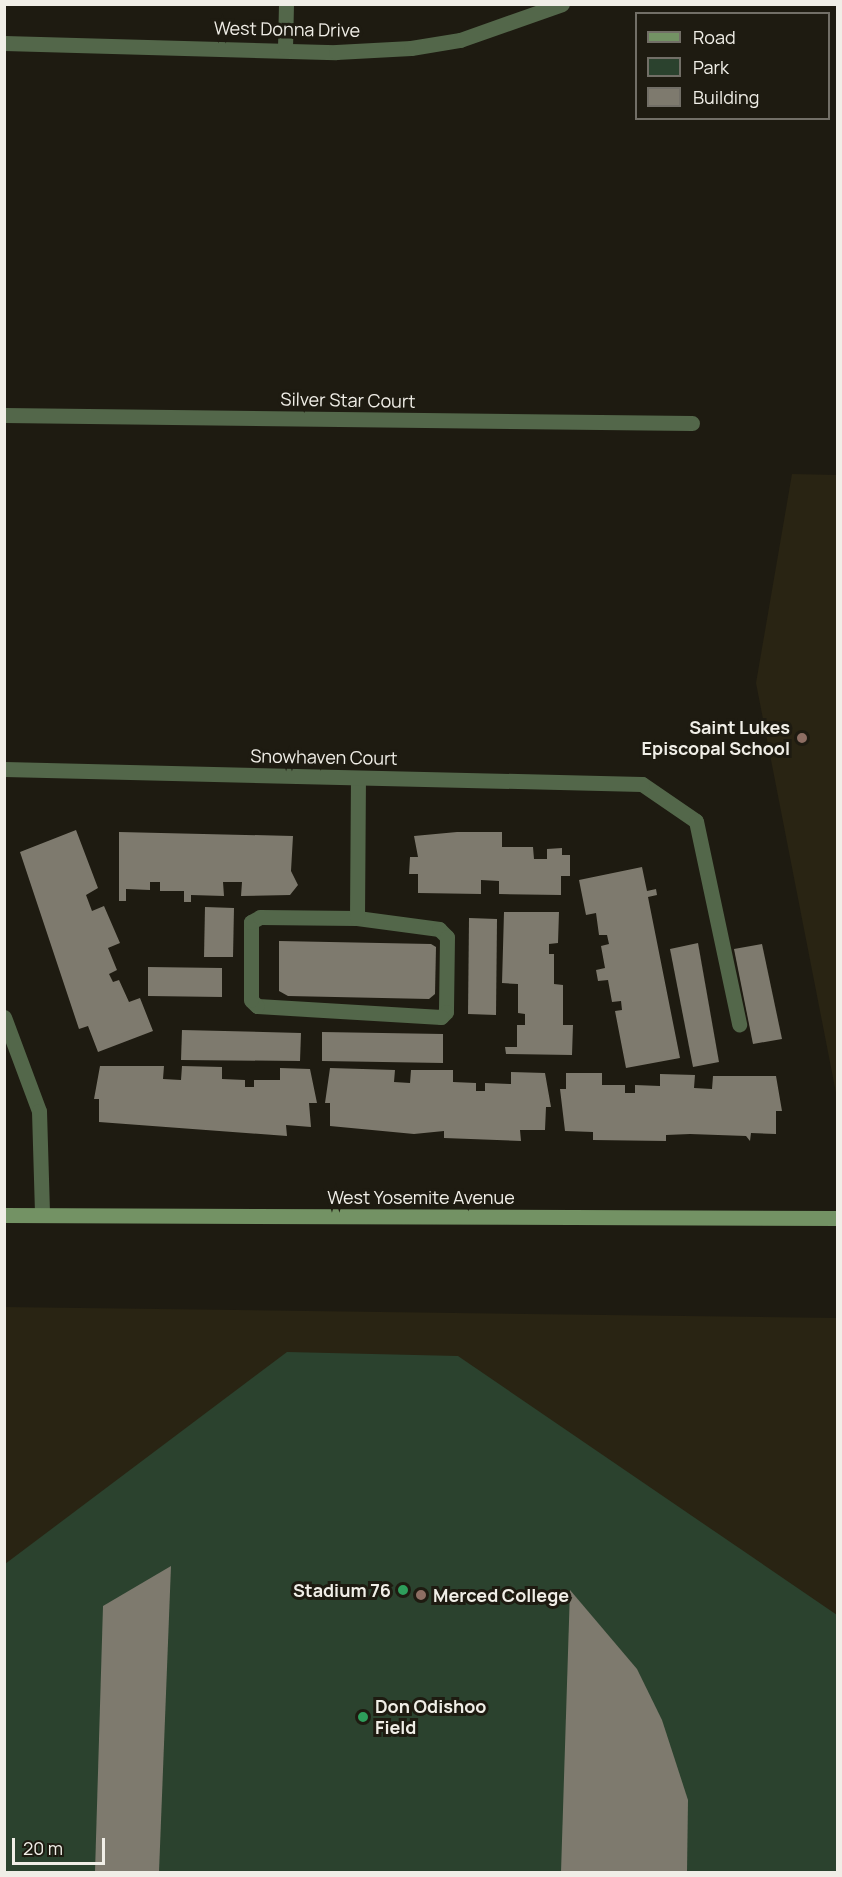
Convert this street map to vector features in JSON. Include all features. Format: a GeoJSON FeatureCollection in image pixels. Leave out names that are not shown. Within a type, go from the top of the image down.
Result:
{"type":"FeatureCollection","features":[{"type":"Feature","properties":{"kind":"main road","name":"West Yosemite Avenue"},"geometry":{"type":"LineString","coordinates":[[4,1215],[837,1218]]}},
{"type":"Feature","properties":{"kind":"street"},"geometry":{"type":"LineString","coordinates":[[285,48],[286,4]]}},
{"type":"Feature","properties":{"kind":"street","name":"West Donna Drive"},"geometry":{"type":"LineString","coordinates":[[4,43],[411,48],[460,40],[562,4]]}},
{"type":"Feature","properties":{"kind":"street","name":"Silver Star Court"},"geometry":{"type":"LineString","coordinates":[[4,415],[692,423]]}},
{"type":"Feature","properties":{"kind":"street","name":"Snowhaven Court"},"geometry":{"type":"LineString","coordinates":[[4,769],[642,784],[696,821],[739,1024]]}},
{"type":"Feature","properties":{"kind":"street"},"geometry":{"type":"LineString","coordinates":[[357,918],[358,777]]}},
{"type":"Feature","properties":{"kind":"street"},"geometry":{"type":"LineString","coordinates":[[260,917],[357,918],[439,929],[447,937],[446,1012],[441,1017],[257,1006],[251,1000],[251,922],[260,917]]}},
{"type":"Feature","properties":{"kind":"street"},"geometry":{"type":"LineString","coordinates":[[4,1017],[39,1111],[42,1215]]}},
{"type":"Feature","properties":{"kind":"shaded area","name":"Saint Lukes Episcopal School"},"geometry":{"type":"Polygon","coordinates":[[[792,474],[837,475],[837,1098],[756,683],[792,474]]]}},
{"type":"Feature","properties":{"kind":"shaded area","name":"Stadium 76"},"geometry":{"type":"Polygon","coordinates":[[[4,1307],[837,1318],[837,1872],[5,1872],[4,1307]]]}},
{"type":"Feature","properties":{"kind":"green space","name":"Stadium 76"},"geometry":{"type":"Polygon","coordinates":[[[287,1352],[458,1356],[837,1615],[837,1872],[5,1872],[5,1564],[287,1352]]]}},
{"type":"Feature","properties":{"kind":"building"},"geometry":{"type":"Polygon","coordinates":[[[76,830],[98,888],[86,895],[92,911],[104,906],[120,943],[108,948],[117,970],[109,974],[113,982],[119,980],[129,1002],[140,998],[153,1031],[98,1052],[88,1026],[79,1029],[20,852],[76,830]]]}},
{"type":"Feature","properties":{"kind":"building"},"geometry":{"type":"Polygon","coordinates":[[[119,832],[293,836],[291,871],[298,885],[290,895],[241,896],[242,882],[223,882],[224,896],[191,895],[191,902],[184,902],[184,891],[160,891],[160,882],[150,882],[150,890],[126,889],[126,901],[119,901],[119,832]]]}},
{"type":"Feature","properties":{"kind":"building"},"geometry":{"type":"Polygon","coordinates":[[[457,832],[502,832],[502,847],[533,847],[534,859],[547,859],[547,849],[562,848],[562,855],[570,855],[570,876],[561,876],[561,895],[499,894],[499,881],[481,880],[481,894],[418,893],[418,874],[409,874],[410,857],[418,857],[414,836],[457,832]]]}},
{"type":"Feature","properties":{"kind":"building"},"geometry":{"type":"Polygon","coordinates":[[[642,867],[647,891],[656,889],[657,895],[648,897],[680,1058],[626,1068],[615,1011],[622,1010],[621,1001],[612,1002],[608,980],[598,981],[596,970],[605,968],[601,946],[609,944],[607,935],[599,935],[596,913],[586,915],[579,880],[642,867]]]}},
{"type":"Feature","properties":{"kind":"building"},"geometry":{"type":"Polygon","coordinates":[[[205,907],[234,908],[233,957],[204,957],[205,907]]]}},
{"type":"Feature","properties":{"kind":"building"},"geometry":{"type":"Polygon","coordinates":[[[504,912],[559,912],[558,943],[549,944],[549,954],[554,954],[554,984],[563,985],[563,1025],[573,1025],[572,1055],[506,1054],[505,1047],[517,1047],[517,1025],[525,1025],[525,1014],[518,1013],[518,984],[502,983],[504,912]]]}},
{"type":"Feature","properties":{"kind":"building"},"geometry":{"type":"Polygon","coordinates":[[[469,918],[497,919],[496,1015],[468,1014],[469,918]]]}},
{"type":"Feature","properties":{"kind":"building"},"geometry":{"type":"Polygon","coordinates":[[[279,941],[431,944],[436,947],[435,994],[429,999],[288,996],[279,991],[279,941]]]}},
{"type":"Feature","properties":{"kind":"building"},"geometry":{"type":"Polygon","coordinates":[[[698,943],[719,1062],[693,1067],[670,949],[698,943]]]}},
{"type":"Feature","properties":{"kind":"building"},"geometry":{"type":"Polygon","coordinates":[[[762,944],[782,1039],[753,1044],[734,949],[762,944]]]}},
{"type":"Feature","properties":{"kind":"building"},"geometry":{"type":"Polygon","coordinates":[[[148,967],[222,968],[222,997],[148,996],[148,967]]]}},
{"type":"Feature","properties":{"kind":"building"},"geometry":{"type":"Polygon","coordinates":[[[182,1030],[301,1033],[300,1061],[181,1060],[182,1030]]]}},
{"type":"Feature","properties":{"kind":"building"},"geometry":{"type":"Polygon","coordinates":[[[322,1032],[443,1034],[443,1063],[322,1061],[322,1032]]]}},
{"type":"Feature","properties":{"kind":"building"},"geometry":{"type":"Polygon","coordinates":[[[100,1066],[164,1066],[163,1079],[181,1080],[182,1066],[222,1067],[222,1079],[245,1080],[245,1087],[254,1087],[254,1080],[280,1080],[280,1068],[310,1069],[317,1103],[309,1103],[311,1127],[286,1125],[287,1136],[99,1122],[99,1099],[94,1099],[100,1066]]]}},
{"type":"Feature","properties":{"kind":"building"},"geometry":{"type":"Polygon","coordinates":[[[330,1068],[395,1070],[394,1082],[410,1083],[411,1070],[453,1070],[453,1082],[476,1083],[476,1091],[485,1091],[485,1083],[511,1084],[511,1072],[545,1073],[551,1107],[546,1107],[545,1130],[520,1130],[521,1141],[444,1138],[444,1131],[414,1134],[330,1126],[330,1103],[325,1103],[330,1068]]]}},
{"type":"Feature","properties":{"kind":"building"},"geometry":{"type":"Polygon","coordinates":[[[566,1073],[602,1073],[602,1085],[625,1085],[625,1093],[635,1093],[635,1085],[660,1086],[660,1074],[695,1075],[694,1088],[712,1089],[713,1076],[776,1076],[782,1111],[776,1111],[776,1134],[751,1133],[750,1141],[746,1136],[690,1134],[666,1135],[666,1141],[593,1140],[593,1132],[565,1131],[560,1089],[566,1089],[566,1073]]]}},
{"type":"Feature","properties":{"kind":"building"},"geometry":{"type":"Polygon","coordinates":[[[171,1566],[159,1872],[95,1872],[103,1606],[171,1566]]]}},
{"type":"Feature","properties":{"kind":"building"},"geometry":{"type":"Polygon","coordinates":[[[570,1590],[637,1669],[662,1720],[688,1800],[687,1872],[561,1872],[570,1590]]]}},
{"type":"Feature","properties":{"kind":"place","name":"Saint Lukes Episcopal School"},"geometry":{"type":"Point","coordinates":[802,738]}},
{"type":"Feature","properties":{"kind":"place","name":"Stadium 76"},"geometry":{"type":"Point","coordinates":[403,1590]}},
{"type":"Feature","properties":{"kind":"place","name":"Merced College"},"geometry":{"type":"Point","coordinates":[421,1595]}},
{"type":"Feature","properties":{"kind":"place","name":"Don Odishoo Field"},"geometry":{"type":"Point","coordinates":[363,1717]}}]}
